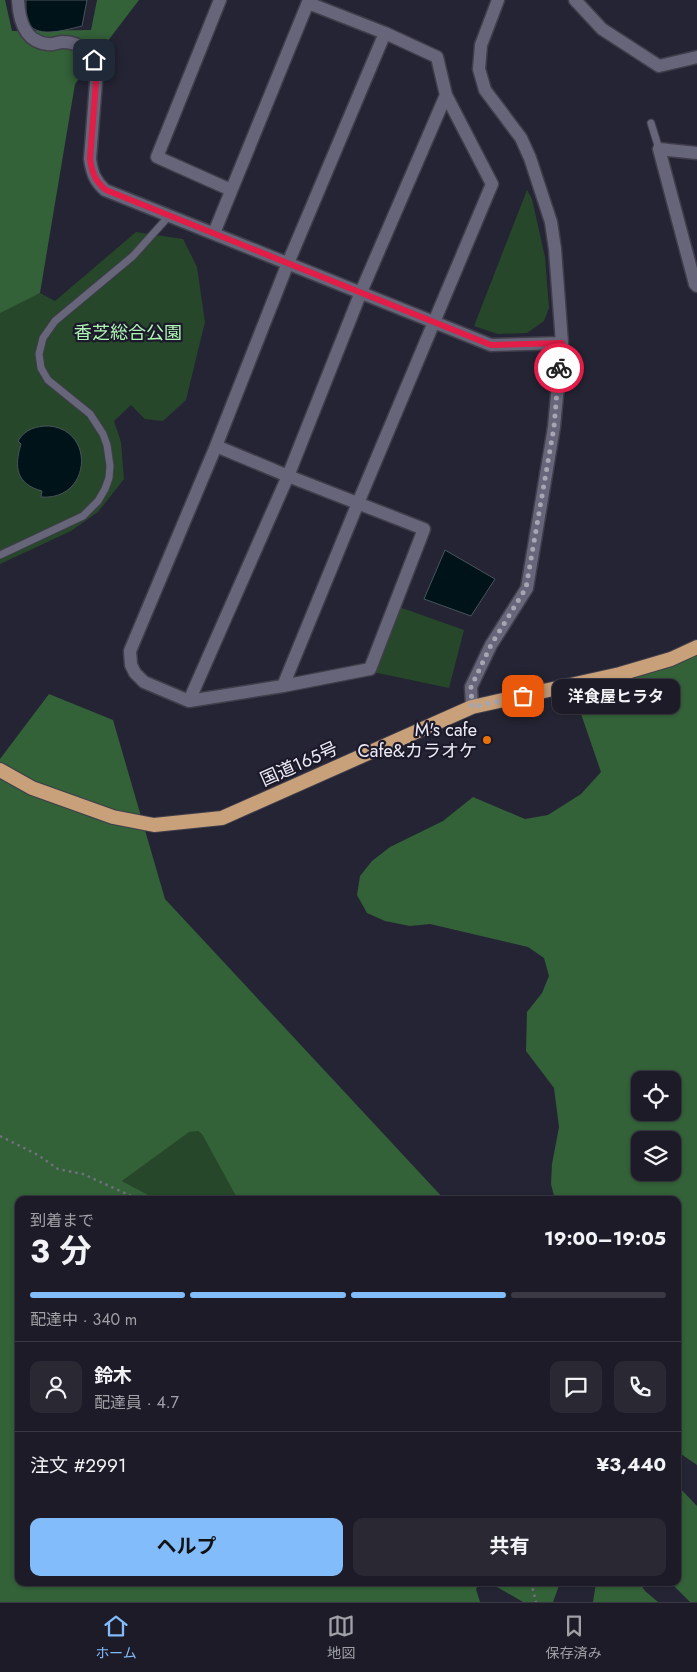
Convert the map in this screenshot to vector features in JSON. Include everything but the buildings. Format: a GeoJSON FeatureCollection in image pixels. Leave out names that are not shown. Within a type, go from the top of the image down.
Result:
{"type":"FeatureCollection","features":[{"type":"Feature","properties":{"kind":"highway","name":"国道165号"},"geometry":{"type":"LineString","coordinates":[[0,770],[32,788],[113,817],[154,825],[222,818],[472,707],[620,674],[671,658],[697,647]]}},
{"type":"Feature","properties":{"kind":"street"},"geometry":{"type":"LineString","coordinates":[[18,0],[19,18],[30,36],[47,44],[64,42],[77,44],[86,50],[94,60],[97,69],[90,159],[92,173],[98,184],[106,190],[491,345],[562,343]]}},
{"type":"Feature","properties":{"kind":"street"},"geometry":{"type":"LineString","coordinates":[[220,0],[157,157],[231,190]]}},
{"type":"Feature","properties":{"kind":"street"},"geometry":{"type":"LineString","coordinates":[[576,0],[602,29],[659,66],[697,56]]}},
{"type":"Feature","properties":{"kind":"street"},"geometry":{"type":"LineString","coordinates":[[214,233],[309,1],[437,56],[446,95],[492,184],[433,321],[283,686]]}},
{"type":"Feature","properties":{"kind":"street"},"geometry":{"type":"LineString","coordinates":[[472,707],[471,687],[491,645],[526,588],[554,427],[562,343],[555,249],[551,222],[530,158],[521,138],[485,90],[479,69],[481,45],[494,1]]}},
{"type":"Feature","properties":{"kind":"street"},"geometry":{"type":"LineString","coordinates":[[216,446],[424,529],[370,669],[283,686],[189,701],[144,682],[130,665],[130,651],[216,446],[288,263],[385,33]]}},
{"type":"Feature","properties":{"kind":"street"},"geometry":{"type":"LineString","coordinates":[[189,701],[288,476],[361,292],[446,95]]}},
{"type":"Feature","properties":{"kind":"street"},"geometry":{"type":"LineString","coordinates":[[697,153],[659,150],[697,286]]}},
{"type":"Feature","properties":{"kind":"lane"},"geometry":{"type":"LineString","coordinates":[[652,123],[659,150]]}},
{"type":"Feature","properties":{"kind":"lane"},"geometry":{"type":"LineString","coordinates":[[0,555],[83,516],[98,501],[105,489],[109,478],[110,466],[108,445],[103,434],[90,414],[48,380],[41,368],[39,354],[43,338],[55,321],[133,256],[169,216]]}},
{"type":"Feature","properties":{"kind":"path"},"geometry":{"type":"LineString","coordinates":[[0,1136],[38,1155],[58,1169],[84,1174],[131,1196]]}},
{"type":"Feature","properties":{"kind":"path"},"geometry":{"type":"LineString","coordinates":[[532,1586],[536,1602]]}},
{"type":"Feature","properties":{"kind":"green space"},"geometry":{"type":"Polygon","coordinates":[[[0,0],[5,0],[12,31],[91,30],[97,0],[139,0],[75,84],[40,293],[0,313],[0,0]]]}},
{"type":"Feature","properties":{"kind":"green space"},"geometry":{"type":"Polygon","coordinates":[[[527,190],[532,199],[545,257],[549,308],[544,321],[527,333],[498,334],[474,326],[527,190]]]}},
{"type":"Feature","properties":{"kind":"green space","name":"香芝総合公園"},"geometry":{"type":"Polygon","coordinates":[[[136,232],[183,239],[197,267],[205,322],[186,400],[163,421],[145,419],[131,405],[114,421],[121,442],[124,479],[98,512],[71,531],[0,564],[0,311],[40,293],[55,301],[136,232]]]}},
{"type":"Feature","properties":{"kind":"green space"},"geometry":{"type":"Polygon","coordinates":[[[399,607],[464,630],[449,688],[373,672],[399,607]]]}},
{"type":"Feature","properties":{"kind":"green space"},"geometry":{"type":"Polygon","coordinates":[[[697,653],[697,1465],[681,1454],[681,1196],[554,1196],[551,1184],[552,1164],[559,1127],[554,1088],[526,1051],[527,1012],[542,993],[549,976],[544,958],[528,947],[430,924],[410,926],[385,921],[367,913],[357,895],[360,876],[372,861],[390,847],[443,821],[473,797],[525,819],[548,815],[581,794],[601,772],[580,711],[580,702],[595,689],[697,653]]]}},
{"type":"Feature","properties":{"kind":"green space"},"geometry":{"type":"Polygon","coordinates":[[[49,694],[113,720],[165,899],[441,1196],[236,1196],[202,1134],[198,1131],[189,1132],[122,1181],[150,1196],[15,1196],[15,1586],[478,1586],[476,1589],[480,1602],[0,1602],[0,759],[49,694]]]}},
{"type":"Feature","properties":{"kind":"green space"},"geometry":{"type":"Polygon","coordinates":[[[189,1131],[198,1131],[202,1133],[236,1196],[150,1196],[122,1181],[189,1131]]]}},
{"type":"Feature","properties":{"kind":"green space"},"geometry":{"type":"Polygon","coordinates":[[[681,1489],[697,1506],[697,1602],[690,1602],[674,1586],[681,1586],[681,1489]]]}},
{"type":"Feature","properties":{"kind":"green space"},"geometry":{"type":"Polygon","coordinates":[[[495,1586],[559,1586],[553,1602],[523,1602],[495,1586]]]}},
{"type":"Feature","properties":{"kind":"green space"},"geometry":{"type":"Polygon","coordinates":[[[596,1586],[642,1586],[658,1602],[593,1602],[596,1586]]]}},
{"type":"Feature","properties":{"kind":"shaded area"},"geometry":{"type":"Polygon","coordinates":[[[26,0],[87,0],[82,26],[54,32],[33,29],[27,19],[26,0]]]}},
{"type":"Feature","properties":{"kind":"shaded area"},"geometry":{"type":"Polygon","coordinates":[[[49,426],[64,430],[75,439],[80,451],[81,464],[78,477],[70,488],[58,495],[41,497],[42,491],[27,484],[19,473],[18,460],[21,444],[18,441],[31,429],[49,426]]]}},
{"type":"Feature","properties":{"kind":"shaded area"},"geometry":{"type":"Polygon","coordinates":[[[445,550],[495,579],[471,616],[424,599],[445,550]]]}},
{"type":"Feature","properties":{"kind":"way so far"},"geometry":{"type":"LineString","coordinates":[[523,696],[472,707],[471,687],[491,645],[526,588],[554,427],[559,368]]}},
{"type":"Feature","properties":{"kind":"place","name":"洋食屋ヒラタ"},"geometry":{"type":"Point","coordinates":[523,696]}},
{"type":"Feature","properties":{"kind":"place","name":"M's cafe Cafe&カラオケ"},"geometry":{"type":"Point","coordinates":[487,740]}},
{"type":"Feature","properties":{"kind":"route"},"geometry":{"type":"LineString","coordinates":[[94,60],[97,69],[90,159],[92,173],[98,184],[106,190],[491,345],[562,343],[559,368]]}}]}
